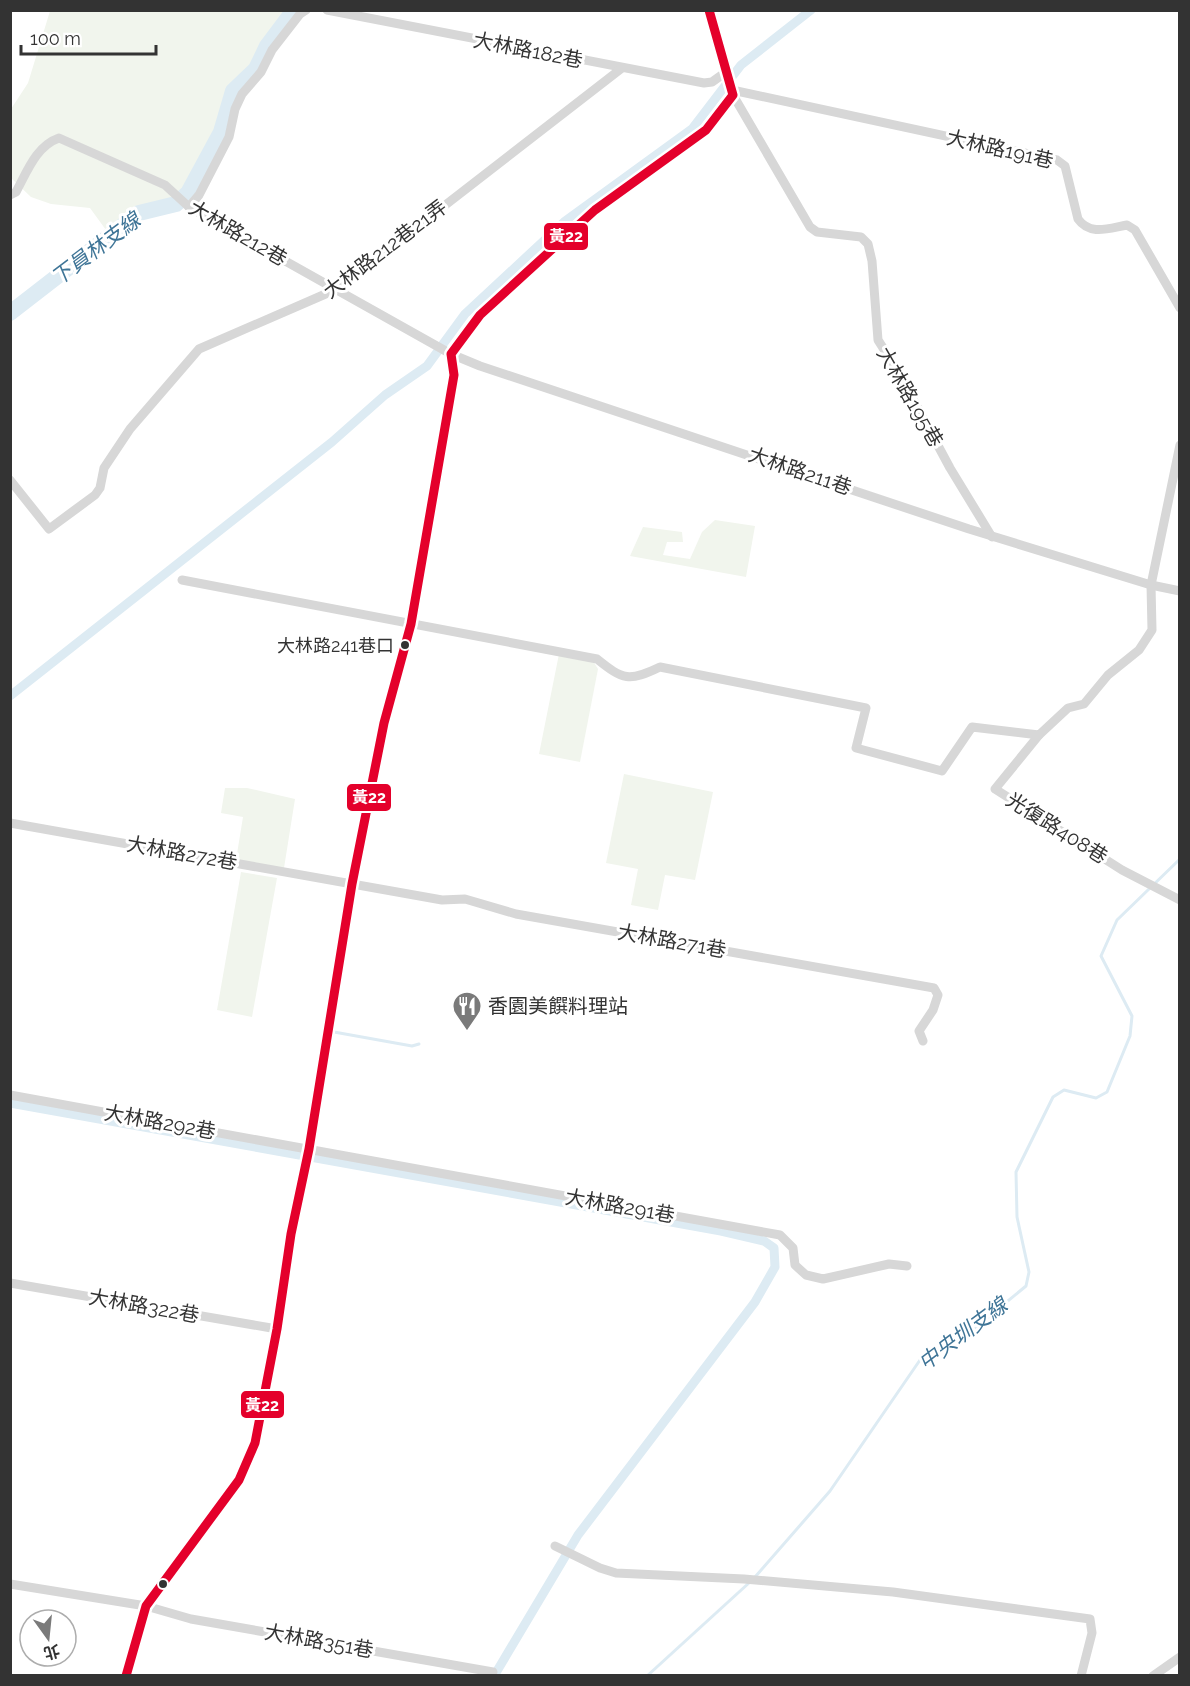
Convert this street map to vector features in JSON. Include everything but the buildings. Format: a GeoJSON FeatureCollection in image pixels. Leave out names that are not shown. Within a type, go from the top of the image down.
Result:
{"type":"FeatureCollection","features":[{"type":"Feature","properties":{"kind":"street"},"geometry":{"type":"LineString","coordinates":[[189,207],[199,195],[229,137],[235,109],[243,94],[261,72],[272,50],[300,14],[306,10]]}},
{"type":"Feature","properties":{"kind":"street","name":"大林路182巷"},"geometry":{"type":"LineString","coordinates":[[327,10],[704,83],[712,82],[726,72]]}},
{"type":"Feature","properties":{"kind":"street"},"geometry":{"type":"LineString","coordinates":[[126,1676],[146,1606],[242,1474],[255,1443],[277,1329],[291,1234],[309,1149],[352,884],[384,723],[411,624],[454,375],[451,354],[480,315],[596,210],[706,130],[732,91],[709,10]]}},
{"type":"Feature","properties":{"kind":"street","name":"大林路212巷21弄"},"geometry":{"type":"LineString","coordinates":[[10,480],[49,529],[95,495],[100,488],[104,468],[130,429],[199,349],[336,289],[622,68]]}},
{"type":"Feature","properties":{"kind":"street","name":"大林路191巷"},"geometry":{"type":"LineString","coordinates":[[732,91],[1057,160],[1065,166],[1078,219],[1093,231],[1127,225],[1135,230],[1179,308]]}},
{"type":"Feature","properties":{"kind":"street","name":"大林路195巷"},"geometry":{"type":"LineString","coordinates":[[732,91],[810,227],[818,232],[861,237],[868,244],[872,261],[878,340],[992,537]]}},
{"type":"Feature","properties":{"kind":"street","name":"大林路212巷"},"geometry":{"type":"LineString","coordinates":[[10,195],[16,192],[39,151],[49,141],[59,138],[165,184],[189,207],[451,354]]}},
{"type":"Feature","properties":{"kind":"street","name":"大林路211巷"},"geometry":{"type":"LineString","coordinates":[[451,354],[992,537],[1151,585],[1179,591]]}},
{"type":"Feature","properties":{"kind":"street"},"geometry":{"type":"LineString","coordinates":[[182,580],[597,659],[619,676],[627,678],[644,675],[660,668],[866,708],[856,748],[942,771],[972,728],[1039,735],[1068,708],[1084,704],[1108,675],[1139,650],[1152,630],[1151,585],[1179,445]]}},
{"type":"Feature","properties":{"kind":"street","name":"光復路408巷"},"geometry":{"type":"LineString","coordinates":[[1039,735],[995,789],[1122,870],[1179,900]]}},
{"type":"Feature","properties":{"kind":"street","name":"大林路272巷"},"geometry":{"type":"LineString","coordinates":[[10,823],[352,884]]}},
{"type":"Feature","properties":{"kind":"street","name":"大林路271巷"},"geometry":{"type":"LineString","coordinates":[[352,884],[442,900],[465,898],[516,914],[934,988],[938,995],[933,1010],[919,1031],[923,1041]]}},
{"type":"Feature","properties":{"kind":"street","name":"大林路292巷"},"geometry":{"type":"LineString","coordinates":[[10,1095],[309,1149]]}},
{"type":"Feature","properties":{"kind":"street","name":"大林路291巷"},"geometry":{"type":"LineString","coordinates":[[309,1149],[780,1235],[793,1248],[795,1265],[806,1275],[823,1279],[889,1264],[907,1266]]}},
{"type":"Feature","properties":{"kind":"street","name":"大林路322巷"},"geometry":{"type":"LineString","coordinates":[[10,1283],[277,1329]]}},
{"type":"Feature","properties":{"kind":"street"},"geometry":{"type":"LineString","coordinates":[[555,1546],[581,1560],[616,1573],[753,1579],[893,1592],[1090,1619],[1092,1633],[1081,1676]]}},
{"type":"Feature","properties":{"kind":"street","name":"大林路351巷"},"geometry":{"type":"LineString","coordinates":[[10,1584],[146,1606],[191,1619],[493,1672]]}},
{"type":"Feature","properties":{"kind":"street"},"geometry":{"type":"LineString","coordinates":[[1154,1676],[1179,1657]]}},
{"type":"Feature","properties":{"kind":"shaded area"},"geometry":{"type":"Polygon","coordinates":[[[50,11],[288,11],[263,45],[253,67],[229,92],[217,129],[184,189],[173,198],[138,211],[106,230],[90,208],[51,204],[31,197],[11,178],[11,109],[28,83],[50,11]]]}},
{"type":"Feature","properties":{"kind":"shaded area"},"geometry":{"type":"Polygon","coordinates":[[[715,520],[755,526],[746,577],[630,556],[643,527],[682,532],[683,542],[667,542],[663,555],[690,559],[702,532],[715,520]]]}},
{"type":"Feature","properties":{"kind":"shaded area"},"geometry":{"type":"Polygon","coordinates":[[[559,654],[593,661],[598,669],[580,762],[539,754],[559,654]]]}},
{"type":"Feature","properties":{"kind":"shaded area"},"geometry":{"type":"Polygon","coordinates":[[[624,774],[713,792],[695,880],[665,875],[658,910],[631,905],[638,869],[606,863],[624,774]]]}},
{"type":"Feature","properties":{"kind":"shaded area"},"geometry":{"type":"Polygon","coordinates":[[[225,788],[247,788],[295,799],[284,868],[236,860],[243,817],[221,813],[225,788]]]}},
{"type":"Feature","properties":{"kind":"shaded area"},"geometry":{"type":"Polygon","coordinates":[[[241,872],[277,878],[252,1017],[217,1010],[241,872]]]}},
{"type":"Feature","properties":{"kind":"waterway","name":"下員林支線"},"geometry":{"type":"LineString","coordinates":[[10,313],[139,213],[176,204],[188,193],[221,132],[233,91],[256,69],[267,46],[294,10]]}},
{"type":"Feature","properties":{"kind":"waterway"},"geometry":{"type":"LineString","coordinates":[[10,696],[332,442],[385,395],[427,366],[465,314],[564,222],[692,129],[741,65],[811,10]]}},
{"type":"Feature","properties":{"kind":"waterway","name":"中央圳支線"},"geometry":{"type":"LineString","coordinates":[[755,1577],[830,1491],[920,1360],[975,1328],[1026,1286],[1029,1272],[1017,1217],[1016,1172],[1053,1097],[1064,1090],[1096,1098],[1107,1092],[1130,1036],[1132,1016],[1101,956],[1117,920],[1180,859]]}},
{"type":"Feature","properties":{"kind":"waterway"},"geometry":{"type":"LineString","coordinates":[[334,1032],[412,1046],[419,1044]]}},
{"type":"Feature","properties":{"kind":"waterway"},"geometry":{"type":"LineString","coordinates":[[10,1103],[721,1231],[764,1241],[774,1248],[775,1267],[755,1302],[578,1535],[494,1676]]}},
{"type":"Feature","properties":{"kind":"waterway","name":"中央圳支線"},"geometry":{"type":"LineString","coordinates":[[647,1676],[750,1582]]}},
{"type":"Feature","properties":{"kind":"transit line","name":"黃22"},"geometry":{"type":"LineString","coordinates":[[126,1676],[146,1606],[239,1480],[255,1443],[277,1329],[291,1234],[309,1149],[352,884],[384,723],[411,624],[454,375],[451,354],[480,315],[595,210],[706,130],[733,95],[709,10]]}},
{"type":"Feature","properties":{"kind":"place","name":"大林路241巷口"},"geometry":{"type":"Point","coordinates":[405,645]}},
{"type":"Feature","properties":{"kind":"place","name":"香園美饌料理站"},"geometry":{"type":"Point","coordinates":[467,1032]}}]}
